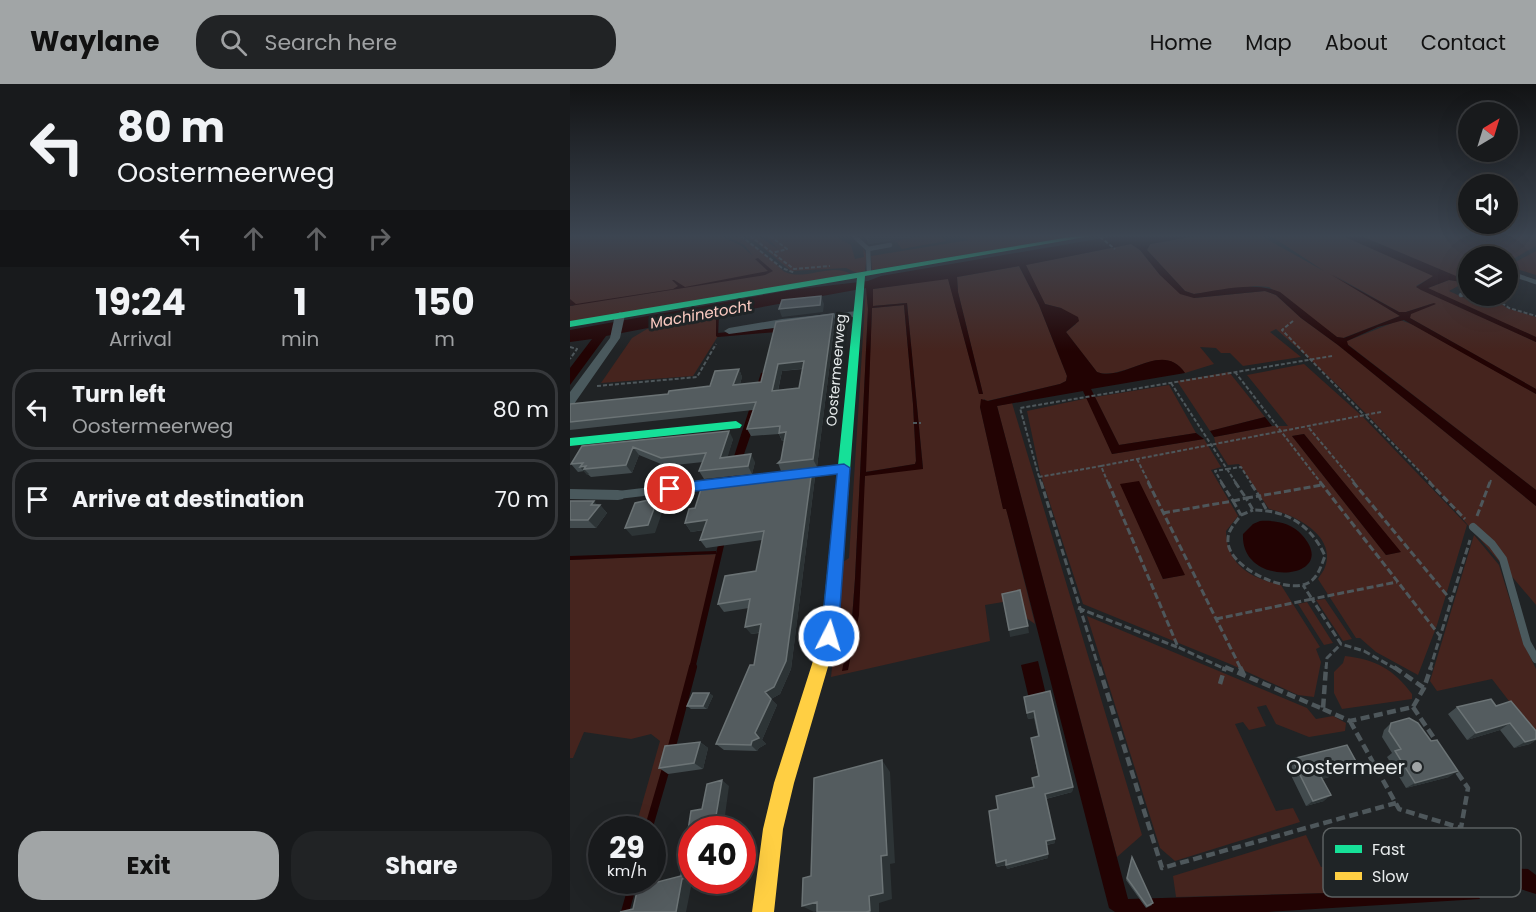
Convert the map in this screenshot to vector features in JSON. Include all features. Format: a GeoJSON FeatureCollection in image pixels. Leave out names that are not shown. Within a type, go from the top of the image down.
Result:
{"type":"FeatureCollection","features":[{"type":"Feature","properties":{"kind":"street"},"geometry":{"type":"LineString","coordinates":[[570,324],[891,275]]}},
{"type":"Feature","properties":{"kind":"street","name":"Oostermeerweg"},"geometry":{"type":"LineString","coordinates":[[763,912],[773,829],[781,794],[829,636],[857,314],[863,280]]}},
{"type":"Feature","properties":{"kind":"street"},"geometry":{"type":"LineString","coordinates":[[729,331],[783,322],[857,314]]}},
{"type":"Feature","properties":{"kind":"street"},"geometry":{"type":"LineString","coordinates":[[570,401],[615,338],[620,318]]}},
{"type":"Feature","properties":{"kind":"street"},"geometry":{"type":"LineString","coordinates":[[570,442],[736,425]]}},
{"type":"Feature","properties":{"kind":"street"},"geometry":{"type":"LineString","coordinates":[[575,459],[586,441]]}},
{"type":"Feature","properties":{"kind":"street"},"geometry":{"type":"LineString","coordinates":[[570,494],[618,495]]}},
{"type":"Feature","properties":{"kind":"lane"},"geometry":{"type":"LineString","coordinates":[[863,280],[864,275]]}},
{"type":"Feature","properties":{"kind":"lane"},"geometry":{"type":"LineString","coordinates":[[1518,276],[1536,282]]}},
{"type":"Feature","properties":{"kind":"lane"},"geometry":{"type":"LineString","coordinates":[[789,475],[844,468]]}},
{"type":"Feature","properties":{"kind":"lane"},"geometry":{"type":"LineString","coordinates":[[618,495],[724,482]]}},
{"type":"Feature","properties":{"kind":"lane"},"geometry":{"type":"LineString","coordinates":[[1473,527],[1492,544],[1503,559],[1527,643],[1536,659]]}},
{"type":"Feature","properties":{"kind":"path"},"geometry":{"type":"LineString","coordinates":[[1506,306],[1536,316]]}},
{"type":"Feature","properties":{"kind":"path"},"geometry":{"type":"LineString","coordinates":[[1293,321],[1281,330],[1473,527]]}},
{"type":"Feature","properties":{"kind":"path"},"geometry":{"type":"LineString","coordinates":[[579,388],[697,377],[716,344]]}},
{"type":"Feature","properties":{"kind":"path"},"geometry":{"type":"LineString","coordinates":[[570,347],[577,349],[570,358]]}},
{"type":"Feature","properties":{"kind":"path"},"geometry":{"type":"LineString","coordinates":[[1332,356],[1020,408],[1078,608],[1162,868],[1396,803]]}},
{"type":"Feature","properties":{"kind":"path"},"geometry":{"type":"LineString","coordinates":[[1235,372],[1440,636]]}},
{"type":"Feature","properties":{"kind":"path"},"geometry":{"type":"LineString","coordinates":[[1171,383],[1253,510]]}},
{"type":"Feature","properties":{"kind":"path"},"geometry":{"type":"LineString","coordinates":[[1039,477],[1381,412]]}},
{"type":"Feature","properties":{"kind":"path"},"geometry":{"type":"LineString","coordinates":[[913,423],[921,423]]}},
{"type":"Feature","properties":{"kind":"path"},"geometry":{"type":"LineString","coordinates":[[1309,427],[1451,600]]}},
{"type":"Feature","properties":{"kind":"path"},"geometry":{"type":"LineString","coordinates":[[1137,459],[1244,675]]}},
{"type":"Feature","properties":{"kind":"path"},"geometry":{"type":"LineString","coordinates":[[1101,466],[1178,647]]}},
{"type":"Feature","properties":{"kind":"path"},"geometry":{"type":"LineString","coordinates":[[1241,515],[1215,471],[1241,467],[1266,509]]}},
{"type":"Feature","properties":{"kind":"path"},"geometry":{"type":"LineString","coordinates":[[1078,608],[1178,647],[1350,721],[1413,707],[1424,688],[1473,527],[1491,480]]}},
{"type":"Feature","properties":{"kind":"path"},"geometry":{"type":"LineString","coordinates":[[1164,513],[1322,485]]}},
{"type":"Feature","properties":{"kind":"path"},"geometry":{"type":"LineString","coordinates":[[1266,509],[1300,521],[1320,542],[1325,556],[1315,578],[1303,585],[1284,584],[1261,578],[1238,562],[1228,544],[1229,531],[1241,515],[1253,510],[1266,509]]}},
{"type":"Feature","properties":{"kind":"path"},"geometry":{"type":"LineString","coordinates":[[1216,619],[1397,582]]}},
{"type":"Feature","properties":{"kind":"path"},"geometry":{"type":"LineString","coordinates":[[1303,585],[1341,644],[1359,648],[1395,667],[1424,688]]}},
{"type":"Feature","properties":{"kind":"path"},"geometry":{"type":"LineString","coordinates":[[1323,709],[1327,658],[1341,644]]}},
{"type":"Feature","properties":{"kind":"path"},"geometry":{"type":"LineString","coordinates":[[1220,684],[1225,667]]}},
{"type":"Feature","properties":{"kind":"path"},"geometry":{"type":"LineString","coordinates":[[1413,707],[1438,743]]}},
{"type":"Feature","properties":{"kind":"path"},"geometry":{"type":"LineString","coordinates":[[1350,721],[1399,809],[1461,828],[1468,788],[1450,761]]}},
{"type":"Feature","properties":{"kind":"shaded area"},"geometry":{"type":"Polygon","coordinates":[[[570,275],[847,275],[570,322],[570,306],[574,306],[570,302],[570,275]]]}},
{"type":"Feature","properties":{"kind":"shaded area"},"geometry":{"type":"Polygon","coordinates":[[[970,275],[1023,275],[1039,305],[1067,376],[1066,381],[1060,384],[987,401],[984,399],[980,407],[1003,508],[1006,508],[1035,624],[1003,602],[985,605],[990,641],[831,677],[843,562],[849,558],[866,288],[868,309],[855,579],[848,670],[865,475],[923,468],[907,303],[873,306],[873,289],[948,278],[979,394],[983,394],[958,292],[957,277],[970,275]]]}},
{"type":"Feature","properties":{"kind":"shaded area"},"geometry":{"type":"Polygon","coordinates":[[[1030,275],[1160,275],[1194,298],[1265,291],[1276,295],[1301,318],[1338,345],[1536,506],[1536,605],[1412,462],[1346,393],[1276,329],[1270,332],[1301,357],[1243,366],[1230,353],[1221,353],[1216,348],[1200,347],[1214,364],[1185,373],[1176,364],[1165,360],[1154,361],[1108,374],[1097,372],[1066,332],[1076,324],[1061,308],[1045,304],[1030,275]]]}},
{"type":"Feature","properties":{"kind":"shaded area"},"geometry":{"type":"Polygon","coordinates":[[[1170,275],[1333,275],[1400,316],[1343,338],[1337,337],[1269,287],[1256,286],[1194,294],[1185,291],[1170,275]]]}},
{"type":"Feature","properties":{"kind":"shaded area"},"geometry":{"type":"Polygon","coordinates":[[[1333,275],[1432,275],[1434,276],[1416,286],[1536,342],[1536,389],[1410,318],[1410,314],[1434,303],[1399,312],[1333,275]]]}},
{"type":"Feature","properties":{"kind":"shaded area"},"geometry":{"type":"Polygon","coordinates":[[[1449,280],[1458,281],[1458,286],[1449,291],[1458,295],[1458,303],[1430,291],[1428,288],[1449,280]]]}},
{"type":"Feature","properties":{"kind":"shaded area"},"geometry":{"type":"Polygon","coordinates":[[[904,305],[916,461],[915,464],[865,472],[872,308],[904,305]]]}},
{"type":"Feature","properties":{"kind":"shaded area"},"geometry":{"type":"Polygon","coordinates":[[[1465,306],[1504,306],[1536,317],[1536,337],[1465,306]]]}},
{"type":"Feature","properties":{"kind":"shaded area"},"geometry":{"type":"Polygon","coordinates":[[[717,315],[716,336],[718,336],[693,376],[601,383],[632,338],[647,329],[717,315]]]}},
{"type":"Feature","properties":{"kind":"shaded area"},"geometry":{"type":"Polygon","coordinates":[[[1400,320],[1414,325],[1536,394],[1536,490],[1346,343],[1400,320]]]}},
{"type":"Feature","properties":{"kind":"shaded area"},"geometry":{"type":"Polygon","coordinates":[[[1304,364],[1363,417],[1467,525],[1437,625],[1418,675],[1376,652],[1360,638],[1356,638],[1318,579],[1327,556],[1325,545],[1319,536],[1300,521],[1269,509],[1239,464],[1228,465],[1216,446],[1214,437],[1272,426],[1288,426],[1247,375],[1304,364]],[[1304,434],[1292,436],[1386,555],[1400,552],[1304,434]]]}},
{"type":"Feature","properties":{"kind":"shaded area"},"geometry":{"type":"Polygon","coordinates":[[[1229,372],[1265,417],[1210,431],[1177,381],[1229,372]]]}},
{"type":"Feature","properties":{"kind":"shaded area"},"geometry":{"type":"Polygon","coordinates":[[[1169,385],[1196,433],[1119,445],[1095,397],[1169,385]]]}},
{"type":"Feature","properties":{"kind":"shaded area"},"geometry":{"type":"Polygon","coordinates":[[[1088,398],[1112,454],[1204,439],[1221,467],[1211,470],[1238,516],[1226,531],[1227,543],[1236,562],[1260,579],[1281,585],[1320,647],[1316,649],[1321,662],[1314,697],[1298,695],[1230,664],[1083,604],[1040,473],[1027,411],[1088,398]],[[1121,484],[1163,579],[1184,574],[1121,484]]]}},
{"type":"Feature","properties":{"kind":"shaded area"},"geometry":{"type":"Polygon","coordinates":[[[1012,403],[1142,835],[1117,857],[997,406],[1012,403]]]}},
{"type":"Feature","properties":{"kind":"shaded area"},"geometry":{"type":"Polygon","coordinates":[[[1474,535],[1499,565],[1523,642],[1536,669],[1536,736],[1492,679],[1437,691],[1430,681],[1474,535]]]}},
{"type":"Feature","properties":{"kind":"shaded area"},"geometry":{"type":"Polygon","coordinates":[[[721,554],[688,687],[651,816],[639,816],[660,741],[651,734],[631,739],[584,732],[573,758],[570,758],[570,560],[721,554]]]}},
{"type":"Feature","properties":{"kind":"shaded area"},"geometry":{"type":"Polygon","coordinates":[[[1325,599],[1352,639],[1343,641],[1316,600],[1325,599]]]}},
{"type":"Feature","properties":{"kind":"shaded area"},"geometry":{"type":"Polygon","coordinates":[[[1307,602],[1333,643],[1324,645],[1298,604],[1307,602]]]}},
{"type":"Feature","properties":{"kind":"shaded area"},"geometry":{"type":"Polygon","coordinates":[[[1087,616],[1307,708],[1316,719],[1333,716],[1346,723],[1345,731],[1309,737],[1276,724],[1266,705],[1257,707],[1266,726],[1249,730],[1243,722],[1235,724],[1276,811],[1293,808],[1300,822],[1175,861],[1160,848],[1087,616]]]}},
{"type":"Feature","properties":{"kind":"shaded area"},"geometry":{"type":"Polygon","coordinates":[[[1345,656],[1375,663],[1391,672],[1412,694],[1412,699],[1342,709],[1334,693],[1334,672],[1343,663],[1345,656]]]}},
{"type":"Feature","properties":{"kind":"shaded area"},"geometry":{"type":"Polygon","coordinates":[[[1306,835],[1321,867],[1323,867],[1323,893],[1176,897],[1173,876],[1306,835]]]}},
{"type":"Feature","properties":{"kind":"water"},"geometry":{"type":"Polygon","coordinates":[[[749,275],[766,275],[570,306],[570,299],[576,304],[673,289],[678,286],[672,280],[685,287],[749,275]]]}},
{"type":"Feature","properties":{"kind":"water","name":"Machinetocht"},"geometry":{"type":"Polygon","coordinates":[[[889,275],[970,275],[957,277],[958,292],[983,394],[979,394],[948,279],[873,289],[873,306],[907,303],[923,469],[865,476],[859,615],[848,670],[842,671],[852,620],[855,579],[868,309],[866,288],[719,315],[718,336],[716,336],[716,315],[606,336],[570,385],[570,368],[592,339],[570,342],[570,330],[791,290],[868,281],[889,275]],[[904,305],[872,308],[866,472],[915,464],[904,305]]]}},
{"type":"Feature","properties":{"kind":"water"},"geometry":{"type":"Polygon","coordinates":[[[1023,275],[1031,275],[1045,304],[1061,308],[1078,317],[1079,321],[1066,332],[1097,372],[1108,374],[1165,360],[1176,364],[1185,373],[1091,389],[1119,445],[1196,433],[1204,439],[1112,454],[1083,391],[997,406],[1128,899],[1323,893],[1323,897],[1479,897],[1480,899],[1266,912],[1115,912],[1109,908],[1009,520],[1006,509],[1003,509],[980,407],[981,399],[988,401],[1066,381],[1067,376],[1039,305],[1023,275]]]}},
{"type":"Feature","properties":{"kind":"water"},"geometry":{"type":"Polygon","coordinates":[[[1160,275],[1170,275],[1185,291],[1194,294],[1237,287],[1259,287],[1280,292],[1337,337],[1344,338],[1400,316],[1331,275],[1399,312],[1436,304],[1411,314],[1410,318],[1536,389],[1536,394],[1404,320],[1378,327],[1347,341],[1348,345],[1536,490],[1536,506],[1338,345],[1301,318],[1276,295],[1265,291],[1194,298],[1180,294],[1160,275]]]}},
{"type":"Feature","properties":{"kind":"water"},"geometry":{"type":"Polygon","coordinates":[[[1430,275],[1458,277],[1458,281],[1449,280],[1428,288],[1458,302],[1458,306],[1468,306],[1536,337],[1536,342],[1421,290],[1416,287],[1433,276],[1430,275]]]}},
{"type":"Feature","properties":{"kind":"water"},"geometry":{"type":"Polygon","coordinates":[[[765,372],[752,431],[736,477],[727,478],[761,373],[765,372]]]}},
{"type":"Feature","properties":{"kind":"water"},"geometry":{"type":"Polygon","coordinates":[[[1265,417],[1272,426],[1214,437],[1210,431],[1265,417]]]}},
{"type":"Feature","properties":{"kind":"water"},"geometry":{"type":"Polygon","coordinates":[[[1304,434],[1401,552],[1386,555],[1292,436],[1304,434]]]}},
{"type":"Feature","properties":{"kind":"water"},"geometry":{"type":"Polygon","coordinates":[[[1139,481],[1185,575],[1163,579],[1120,484],[1139,481]]]}},
{"type":"Feature","properties":{"kind":"water"},"geometry":{"type":"Polygon","coordinates":[[[1260,521],[1283,523],[1298,531],[1311,550],[1310,562],[1301,569],[1287,572],[1271,571],[1257,564],[1246,552],[1243,534],[1253,524],[1260,521]]]}},
{"type":"Feature","properties":{"kind":"water"},"geometry":{"type":"Polygon","coordinates":[[[716,551],[716,554],[570,560],[570,556],[716,551]]]}},
{"type":"Feature","properties":{"kind":"water"},"geometry":{"type":"Polygon","coordinates":[[[1038,661],[1047,699],[1030,703],[1021,665],[1038,661]]]}},
{"type":"Feature","properties":{"kind":"water"},"geometry":{"type":"Polygon","coordinates":[[[1521,869],[1528,869],[1536,875],[1536,894],[1521,889],[1521,869]]]}},
{"type":"Feature","properties":{"kind":"building"},"geometry":{"type":"Polygon","coordinates":[[[821,296],[820,305],[779,309],[782,300],[821,296]]]}},
{"type":"Feature","properties":{"kind":"building"},"geometry":{"type":"Polygon","coordinates":[[[833,314],[813,459],[778,463],[781,460],[786,432],[779,433],[780,426],[747,429],[756,402],[570,422],[570,404],[668,394],[669,391],[710,386],[715,371],[739,369],[733,385],[761,382],[776,322],[833,314]],[[804,361],[778,364],[772,391],[799,388],[804,361]]]}},
{"type":"Feature","properties":{"kind":"building"},"geometry":{"type":"Polygon","coordinates":[[[729,431],[720,458],[751,454],[748,466],[699,471],[706,453],[661,458],[633,447],[626,465],[584,469],[586,466],[580,467],[583,463],[571,464],[582,446],[729,431]]]}},
{"type":"Feature","properties":{"kind":"building"},"geometry":{"type":"Polygon","coordinates":[[[812,469],[786,661],[774,687],[765,692],[771,699],[755,733],[759,738],[752,741],[751,745],[716,744],[750,665],[754,665],[761,624],[745,627],[750,599],[718,604],[725,576],[756,571],[764,531],[700,540],[707,520],[685,523],[689,509],[695,508],[703,483],[812,469]]]}},
{"type":"Feature","properties":{"kind":"building"},"geometry":{"type":"Polygon","coordinates":[[[658,498],[648,525],[625,528],[635,503],[658,498]]]}},
{"type":"Feature","properties":{"kind":"building"},"geometry":{"type":"Polygon","coordinates":[[[570,501],[594,501],[591,505],[600,505],[588,520],[570,520],[570,501]]]}},
{"type":"Feature","properties":{"kind":"building"},"geometry":{"type":"Polygon","coordinates":[[[1020,590],[1028,626],[1009,630],[1002,594],[1020,590]]]}},
{"type":"Feature","properties":{"kind":"building"},"geometry":{"type":"Polygon","coordinates":[[[1050,691],[1073,787],[1045,794],[1055,839],[1046,841],[1048,854],[1006,865],[1006,860],[996,863],[989,811],[998,809],[996,796],[1034,787],[1032,778],[1039,776],[1031,738],[1039,736],[1034,711],[1027,713],[1024,697],[1050,691]]]}},
{"type":"Feature","properties":{"kind":"building"},"geometry":{"type":"Polygon","coordinates":[[[693,693],[709,693],[703,706],[687,706],[693,693]]]}},
{"type":"Feature","properties":{"kind":"building"},"geometry":{"type":"Polygon","coordinates":[[[1491,699],[1496,706],[1511,701],[1536,731],[1536,739],[1525,742],[1510,723],[1476,733],[1457,707],[1491,699]]]}},
{"type":"Feature","properties":{"kind":"building","name":"Oostermeer"},"geometry":{"type":"Polygon","coordinates":[[[1409,718],[1418,723],[1431,741],[1437,740],[1458,771],[1415,783],[1395,751],[1401,749],[1389,731],[1391,723],[1409,718]]]}},
{"type":"Feature","properties":{"kind":"building"},"geometry":{"type":"Polygon","coordinates":[[[700,742],[694,763],[659,768],[665,746],[700,742]]]}},
{"type":"Feature","properties":{"kind":"building"},"geometry":{"type":"Polygon","coordinates":[[[1347,745],[1358,765],[1320,775],[1331,795],[1313,801],[1292,759],[1347,745]]]}},
{"type":"Feature","properties":{"kind":"building"},"geometry":{"type":"Polygon","coordinates":[[[882,760],[887,855],[881,856],[883,893],[869,896],[870,911],[866,912],[817,912],[817,902],[802,906],[803,878],[811,876],[814,778],[882,760]]]}},
{"type":"Feature","properties":{"kind":"building"},"geometry":{"type":"Polygon","coordinates":[[[722,780],[716,816],[690,816],[691,811],[702,809],[707,784],[722,780]]]}},
{"type":"Feature","properties":{"kind":"building"},"geometry":{"type":"Polygon","coordinates":[[[1132,857],[1153,903],[1147,906],[1127,878],[1132,857]]]}},
{"type":"Feature","properties":{"kind":"building"},"geometry":{"type":"Polygon","coordinates":[[[678,877],[679,894],[676,912],[620,912],[633,909],[636,894],[666,894],[666,880],[678,877]]]}},
{"type":"Feature","properties":{"kind":"waterway"},"geometry":{"type":"LineString","coordinates":[[718,335],[776,330],[775,333]]}},
{"type":"Feature","properties":{"kind":"waterway"},"geometry":{"type":"LineString","coordinates":[[692,669],[722,541]]}},
{"type":"Feature","properties":{"kind":"waterway"},"geometry":{"type":"LineString","coordinates":[[671,750],[693,667]]}},
{"type":"Feature","properties":{"kind":"waterway"},"geometry":{"type":"LineString","coordinates":[[652,816],[667,765]]}},
{"type":"Feature","properties":{"kind":"waterway"},"geometry":{"type":"LineString","coordinates":[[625,912],[630,894]]}},
{"type":"Feature","properties":{"kind":"traffic: fast"},"geometry":{"type":"LineString","coordinates":[[570,324],[860,275]]}},
{"type":"Feature","properties":{"kind":"traffic: fast"},"geometry":{"type":"LineString","coordinates":[[831,613],[857,311],[862,279],[860,275]]}},
{"type":"Feature","properties":{"kind":"traffic: fast"},"geometry":{"type":"LineString","coordinates":[[570,442],[736,425]]}},
{"type":"Feature","properties":{"kind":"traffic: slow"},"geometry":{"type":"LineString","coordinates":[[763,912],[773,829],[784,783],[829,636],[831,613]]}},
{"type":"Feature","properties":{"kind":"place","name":"Oostermeer"},"geometry":{"type":"Point","coordinates":[1417,767]}},
{"type":"Feature","properties":{"kind":"route"},"geometry":{"type":"LineString","coordinates":[[670,489],[844,468],[829,636]]}}]}
